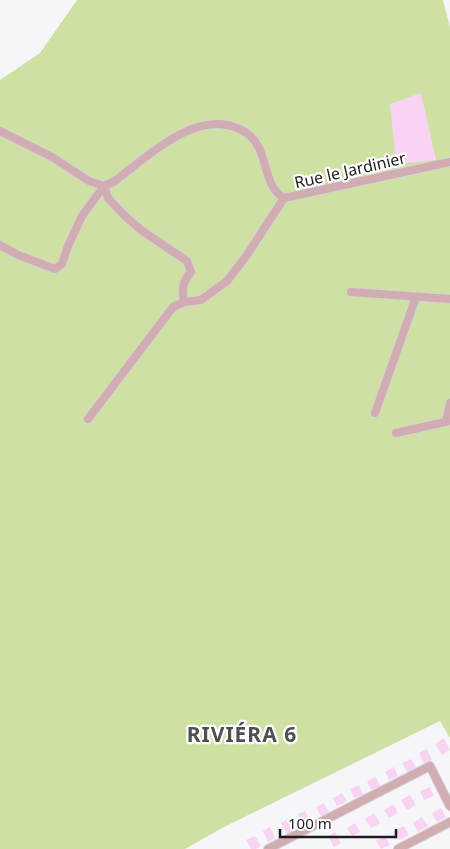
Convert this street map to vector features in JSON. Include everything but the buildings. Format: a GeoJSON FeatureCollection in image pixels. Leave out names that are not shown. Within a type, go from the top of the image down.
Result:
{"type":"FeatureCollection","features":[{"type":"Feature","properties":{"kind":"street","name":"Rue le Jardinier"},"geometry":{"type":"LineString","coordinates":[[104,186],[115,181],[186,131],[216,124],[231,126],[245,132],[254,139],[260,149],[272,186],[284,198],[450,162]]}},
{"type":"Feature","properties":{"kind":"street"},"geometry":{"type":"LineString","coordinates":[[0,131],[52,158],[89,182],[104,186]]}},
{"type":"Feature","properties":{"kind":"street"},"geometry":{"type":"LineString","coordinates":[[0,244],[16,254],[55,269],[62,264],[82,216],[104,186]]}},
{"type":"Feature","properties":{"kind":"street"},"geometry":{"type":"LineString","coordinates":[[104,186],[108,198],[141,230],[187,261],[191,272],[182,287],[184,302]]}},
{"type":"Feature","properties":{"kind":"street"},"geometry":{"type":"LineString","coordinates":[[88,419],[173,307],[184,302],[201,300],[226,281],[247,255],[284,198]]}},
{"type":"Feature","properties":{"kind":"street"},"geometry":{"type":"LineString","coordinates":[[350,292],[450,300]]}},
{"type":"Feature","properties":{"kind":"street"},"geometry":{"type":"LineString","coordinates":[[375,413],[416,297]]}},
{"type":"Feature","properties":{"kind":"street"},"geometry":{"type":"LineString","coordinates":[[396,433],[448,421],[450,403]]}},
{"type":"Feature","properties":{"kind":"street"},"geometry":{"type":"LineString","coordinates":[[268,849],[430,766],[450,806]]}},
{"type":"Feature","properties":{"kind":"street"},"geometry":{"type":"LineString","coordinates":[[398,849],[450,822]]}},
{"type":"Feature","properties":{"kind":"green space"},"geometry":{"type":"Polygon","coordinates":[[[77,0],[443,0],[450,27],[450,738],[440,721],[224,827],[185,849],[0,849],[0,80],[40,53],[77,0]]]}},
{"type":"Feature","properties":{"kind":"district","name":"RIVIÉRA 6"},"geometry":{"type":"Point","coordinates":[242,734]}}]}
